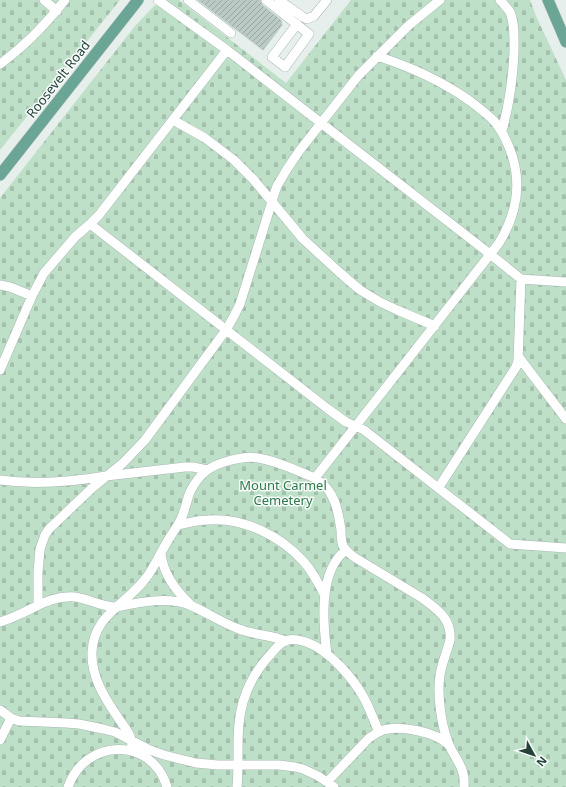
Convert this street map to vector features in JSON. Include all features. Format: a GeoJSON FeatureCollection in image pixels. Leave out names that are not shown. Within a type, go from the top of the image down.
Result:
{"type":"FeatureCollection","features":[{"type":"Feature","properties":{"kind":"main road","name":"Roosevelt Road"},"geometry":{"type":"LineString","coordinates":[[0,175],[138,0]]}},
{"type":"Feature","properties":{"kind":"main road"},"geometry":{"type":"LineString","coordinates":[[548,0],[566,42]]}},
{"type":"Feature","properties":{"kind":"lane"},"geometry":{"type":"LineString","coordinates":[[44,0],[57,10]]}},
{"type":"Feature","properties":{"kind":"lane"},"geometry":{"type":"LineString","coordinates":[[0,64],[48,21],[65,0]]}},
{"type":"Feature","properties":{"kind":"lane"},"geometry":{"type":"LineString","coordinates":[[158,0],[227,50],[321,122],[521,279],[566,282]]}},
{"type":"Feature","properties":{"kind":"lane"},"geometry":{"type":"LineString","coordinates":[[188,0],[231,33]]}},
{"type":"Feature","properties":{"kind":"lane"},"geometry":{"type":"LineString","coordinates":[[266,0],[297,24],[309,34],[285,67],[272,57],[297,24]]}},
{"type":"Feature","properties":{"kind":"lane"},"geometry":{"type":"LineString","coordinates":[[279,0],[307,19],[314,16],[326,0]]}},
{"type":"Feature","properties":{"kind":"lane"},"geometry":{"type":"LineString","coordinates":[[38,604],[39,557],[45,535],[61,517],[92,488],[123,463],[150,435],[226,330],[240,304],[277,186],[287,169],[321,122],[358,76],[408,26],[440,0]]}},
{"type":"Feature","properties":{"kind":"lane"},"geometry":{"type":"LineString","coordinates":[[500,0],[509,11],[512,19],[514,40],[511,90],[502,131]]}},
{"type":"Feature","properties":{"kind":"lane"},"geometry":{"type":"LineString","coordinates":[[0,370],[32,296],[44,273],[75,237],[99,215],[227,50]]}},
{"type":"Feature","properties":{"kind":"lane"},"geometry":{"type":"LineString","coordinates":[[315,478],[499,243],[510,223],[514,211],[518,187],[515,163],[512,154],[502,131],[494,120],[459,93],[431,77],[378,56]]}},
{"type":"Feature","properties":{"kind":"lane"},"geometry":{"type":"LineString","coordinates":[[173,120],[200,135],[225,152],[243,169],[303,239],[360,290],[397,310],[435,326]]}},
{"type":"Feature","properties":{"kind":"lane"},"geometry":{"type":"LineString","coordinates":[[90,224],[337,416],[364,430],[510,544],[566,548]]}},
{"type":"Feature","properties":{"kind":"lane"},"geometry":{"type":"LineString","coordinates":[[439,488],[518,362],[521,279]]}},
{"type":"Feature","properties":{"kind":"lane"},"geometry":{"type":"LineString","coordinates":[[0,285],[10,287],[32,296]]}},
{"type":"Feature","properties":{"kind":"lane"},"geometry":{"type":"LineString","coordinates":[[518,356],[566,419]]}},
{"type":"Feature","properties":{"kind":"lane"},"geometry":{"type":"LineString","coordinates":[[132,751],[131,740],[128,732],[101,690],[95,676],[92,661],[93,644],[97,631],[106,617],[131,596],[146,579],[178,525],[192,489],[201,476],[207,470],[223,462],[237,458],[252,457],[276,462],[315,478],[326,486],[333,498],[339,518],[342,542],[346,550],[354,557],[430,603],[448,623],[450,628],[450,640],[441,668],[439,689],[440,708],[450,746],[463,771],[464,787]]}},
{"type":"Feature","properties":{"kind":"lane"},"geometry":{"type":"LineString","coordinates":[[0,480],[38,483],[87,480],[106,476],[185,467],[207,470]]}},
{"type":"Feature","properties":{"kind":"lane"},"geometry":{"type":"LineString","coordinates":[[178,525],[200,521],[228,521],[245,525],[270,536],[291,549],[304,562],[316,579],[325,596]]}},
{"type":"Feature","properties":{"kind":"lane"},"geometry":{"type":"LineString","coordinates":[[327,654],[324,618],[326,587],[331,570],[338,558],[346,550]]}},
{"type":"Feature","properties":{"kind":"lane"},"geometry":{"type":"LineString","coordinates":[[161,553],[165,570],[169,578],[181,596],[191,606]]}},
{"type":"Feature","properties":{"kind":"lane"},"geometry":{"type":"LineString","coordinates":[[0,622],[20,614],[38,604],[67,597],[80,599],[106,607],[117,608],[136,603],[158,601],[179,602],[191,606],[240,630],[286,641],[294,640],[309,643],[322,650],[338,665],[355,685],[368,706],[379,732]]}},
{"type":"Feature","properties":{"kind":"lane"},"geometry":{"type":"LineString","coordinates":[[237,787],[238,728],[247,691],[261,665],[278,647],[286,641]]}},
{"type":"Feature","properties":{"kind":"lane"},"geometry":{"type":"LineString","coordinates":[[0,710],[11,718],[19,721],[85,725],[115,732],[150,750],[184,760],[206,764],[238,766],[279,765],[295,767],[310,772],[330,784],[369,738],[384,730],[397,729],[417,731],[438,737],[450,746]]}},
{"type":"Feature","properties":{"kind":"lane"},"geometry":{"type":"LineString","coordinates":[[0,740],[11,718]]}},
{"type":"Feature","properties":{"kind":"lane"},"geometry":{"type":"LineString","coordinates":[[68,787],[74,773],[84,762],[96,754],[111,750],[132,751],[144,757],[155,765],[163,776],[167,787]]}},
{"type":"Feature","properties":{"kind":"green space"},"geometry":{"type":"Polygon","coordinates":[[[0,0],[120,0],[0,150],[0,0]]]}},
{"type":"Feature","properties":{"kind":"green space","name":"Mount Carmel Cemetery"},"geometry":{"type":"Polygon","coordinates":[[[163,0],[179,0],[286,83],[351,0],[530,0],[566,80],[566,787],[0,787],[0,198],[135,26],[154,6],[163,0]]]}},
{"type":"Feature","properties":{"kind":"building"},"geometry":{"type":"Polygon","coordinates":[[[198,0],[260,0],[262,5],[281,20],[282,25],[263,50],[198,0]]]}}]}
